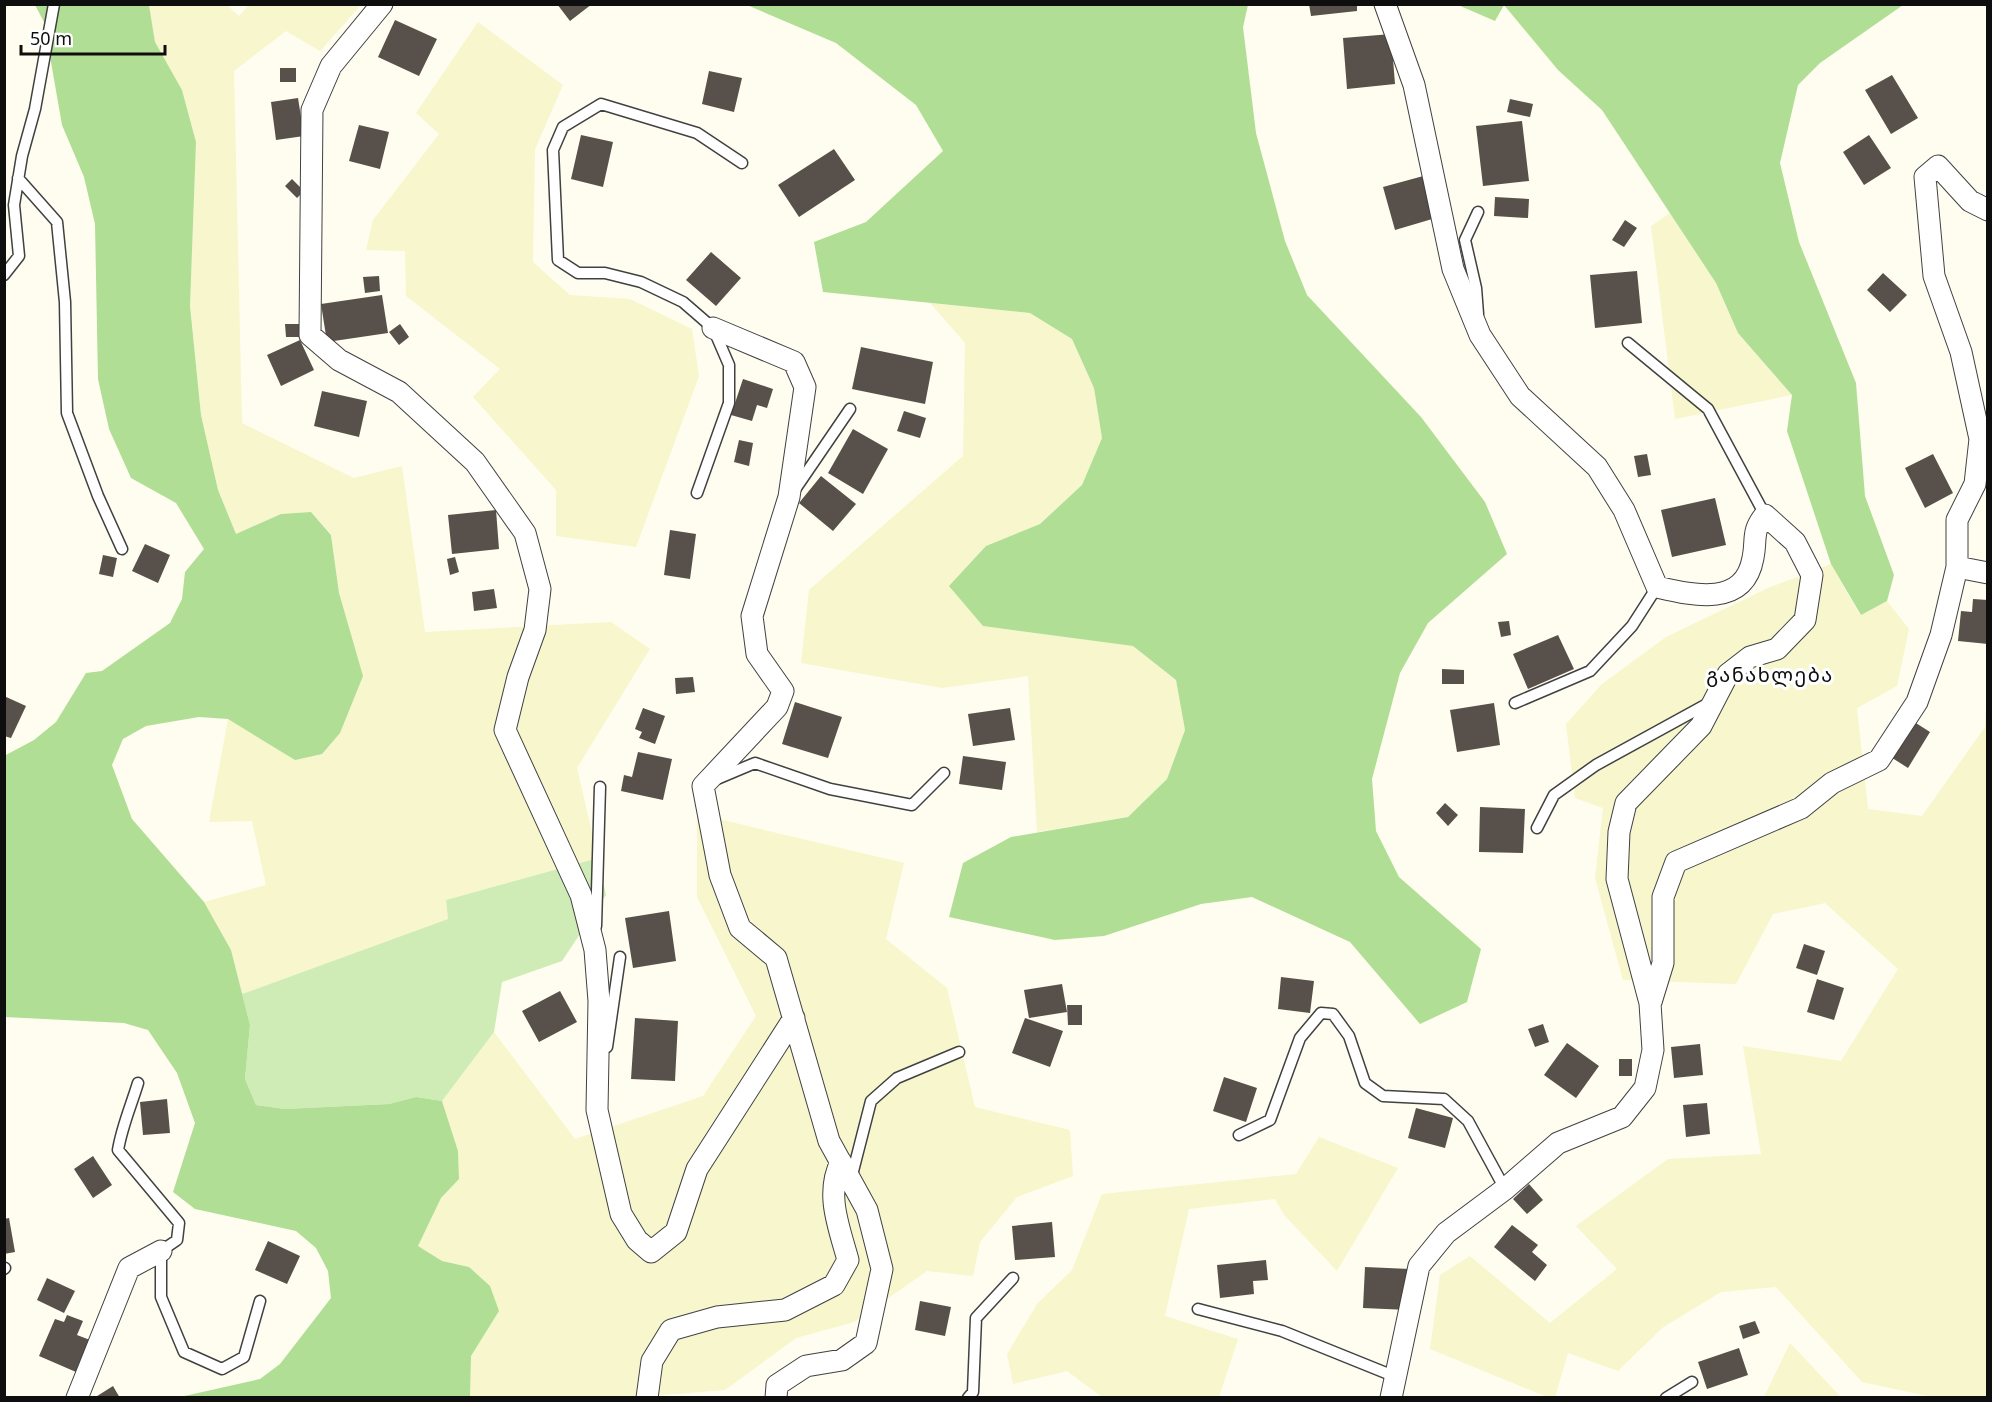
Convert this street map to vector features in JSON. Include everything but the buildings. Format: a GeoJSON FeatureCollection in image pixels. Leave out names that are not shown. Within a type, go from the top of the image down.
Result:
{"type":"FeatureCollection","features":[{"type":"Feature","properties":{"kind":"street"},"geometry":{"type":"LineString","coordinates":[[382,4],[331,66],[312,110],[310,335],[339,360],[399,392],[476,462],[525,532],[540,589],[535,630],[518,677],[505,730],[581,894],[595,950],[599,1001],[597,1110],[621,1214],[637,1240],[651,1252],[676,1232],[697,1169],[795,1018]]}},
{"type":"Feature","properties":{"kind":"street"},"geometry":{"type":"LineString","coordinates":[[1385,4],[1414,85],[1454,269],[1480,335],[1520,396],[1598,467],[1624,510],[1657,587],[1698,596],[1725,594],[1743,580],[1753,560],[1755,527],[1765,515],[1795,542],[1812,575],[1804,620],[1777,649],[1750,657],[1728,674],[1701,726],[1626,803],[1619,832],[1617,879],[1650,1003],[1653,1050],[1645,1088],[1635,1105],[1623,1117],[1558,1143],[1505,1189],[1446,1233],[1419,1266],[1391,1398]]}},
{"type":"Feature","properties":{"kind":"street"},"geometry":{"type":"LineString","coordinates":[[1650,1003],[1663,963],[1663,897],[1676,862],[1801,808],[1832,783],[1879,760],[1917,702],[1941,635],[1957,567],[1957,520],[1975,484],[1980,440],[1960,352],[1934,276],[1925,177],[1938,166],[1970,201],[1988,210]]}},
{"type":"Feature","properties":{"kind":"street"},"geometry":{"type":"LineString","coordinates":[[713,328],[794,362],[805,387],[789,497],[752,616],[757,654],[783,691],[777,707],[703,786],[720,875],[740,928],[776,958],[829,1141],[867,1210],[882,1269],[867,1343],[842,1360],[806,1366],[777,1385],[776,1398]]}},
{"type":"Feature","properties":{"kind":"street"},"geometry":{"type":"LineString","coordinates":[[1957,567],[1988,573]]}},
{"type":"Feature","properties":{"kind":"street"},"geometry":{"type":"LineString","coordinates":[[647,1398],[652,1361],[671,1330],[717,1317],[785,1310],[834,1285],[848,1260],[833,1204],[834,1177],[846,1171]]}},
{"type":"Feature","properties":{"kind":"street"},"geometry":{"type":"LineString","coordinates":[[77,1398],[129,1268],[161,1251]]}},
{"type":"Feature","properties":{"kind":"lane"},"geometry":{"type":"LineString","coordinates":[[4,275],[19,256],[14,205],[18,178],[35,109],[54,4]]}},
{"type":"Feature","properties":{"kind":"lane"},"geometry":{"type":"LineString","coordinates":[[697,493],[729,403],[729,365],[713,328],[683,302],[641,282],[605,273],[578,273],[558,260],[553,150],[563,126],[601,104],[697,133],[742,163]]}},
{"type":"Feature","properties":{"kind":"lane"},"geometry":{"type":"LineString","coordinates":[[18,178],[57,222],[65,302],[67,413],[98,496],[122,549]]}},
{"type":"Feature","properties":{"kind":"lane"},"geometry":{"type":"LineString","coordinates":[[1478,212],[1465,240],[1476,288],[1480,335]]}},
{"type":"Feature","properties":{"kind":"lane"},"geometry":{"type":"LineString","coordinates":[[1628,343],[1708,409],[1765,515]]}},
{"type":"Feature","properties":{"kind":"lane"},"geometry":{"type":"LineString","coordinates":[[789,497],[850,409]]}},
{"type":"Feature","properties":{"kind":"lane"},"geometry":{"type":"LineString","coordinates":[[1515,703],[1590,671],[1632,626],[1657,587]]}},
{"type":"Feature","properties":{"kind":"lane"},"geometry":{"type":"LineString","coordinates":[[1536,828],[1554,795],[1588,771],[1648,735],[1715,700]]}},
{"type":"Feature","properties":{"kind":"lane"},"geometry":{"type":"LineString","coordinates":[[703,786],[755,763],[830,789],[912,805],[944,773]]}},
{"type":"Feature","properties":{"kind":"lane"},"geometry":{"type":"LineString","coordinates":[[595,950],[600,787]]}},
{"type":"Feature","properties":{"kind":"lane"},"geometry":{"type":"LineString","coordinates":[[597,1110],[621,957]]}},
{"type":"Feature","properties":{"kind":"lane"},"geometry":{"type":"LineString","coordinates":[[1239,1135],[1270,1120],[1300,1038],[1321,1013],[1333,1014],[1349,1036],[1365,1083],[1383,1096],[1444,1099],[1468,1121],[1505,1189]]}},
{"type":"Feature","properties":{"kind":"lane"},"geometry":{"type":"LineString","coordinates":[[846,1171],[871,1101],[897,1078],[959,1052]]}},
{"type":"Feature","properties":{"kind":"lane"},"geometry":{"type":"LineString","coordinates":[[138,1083],[123,1124],[118,1150],[179,1223],[177,1240],[161,1251],[161,1297],[184,1352],[222,1369],[244,1357],[260,1301]]}},
{"type":"Feature","properties":{"kind":"lane"},"geometry":{"type":"LineString","coordinates":[[968,1398],[973,1392],[976,1318],[1013,1278]]}},
{"type":"Feature","properties":{"kind":"lane"},"geometry":{"type":"LineString","coordinates":[[1198,1309],[1282,1331],[1396,1377]]}},
{"type":"Feature","properties":{"kind":"lane"},"geometry":{"type":"LineString","coordinates":[[1666,1398],[1692,1382]]}},
{"type":"Feature","properties":{"kind":"green space"},"geometry":{"type":"Polygon","coordinates":[[[35,5],[149,5],[155,42],[182,90],[196,142],[190,306],[201,415],[218,490],[236,534],[281,514],[311,512],[331,535],[339,593],[363,676],[340,733],[322,754],[295,760],[228,719],[199,717],[146,726],[123,739],[112,765],[132,819],[204,902],[231,950],[250,1025],[245,1079],[256,1105],[285,1109],[389,1104],[416,1097],[442,1101],[458,1151],[459,1179],[441,1198],[418,1246],[442,1261],[469,1267],[490,1286],[499,1311],[471,1356],[470,1397],[180,1397],[260,1379],[280,1364],[331,1298],[328,1271],[316,1248],[296,1231],[195,1209],[173,1192],[195,1123],[177,1073],[148,1030],[124,1023],[5,1017],[4,756],[34,740],[56,722],[86,673],[102,671],[170,623],[182,599],[185,572],[204,549],[176,503],[131,478],[109,429],[98,379],[95,224],[84,177],[62,125],[44,22],[35,5]]]}},
{"type":"Feature","properties":{"kind":"green space"},"geometry":{"type":"Polygon","coordinates":[[[149,5],[227,5],[239,16],[249,5],[361,5],[320,51],[286,31],[234,71],[242,423],[354,478],[402,466],[425,632],[611,622],[650,649],[577,768],[598,858],[446,900],[448,919],[242,994],[231,950],[204,902],[266,885],[252,821],[209,822],[228,719],[295,759],[339,593],[331,534],[311,512],[281,514],[236,534],[218,490],[201,415],[190,305],[196,142],[182,90],[155,42],[149,5]]]}},
{"type":"Feature","properties":{"kind":"green space"},"geometry":{"type":"Polygon","coordinates":[[[747,5],[1248,5],[1243,27],[1256,133],[1285,241],[1307,295],[1421,417],[1485,502],[1507,554],[1428,623],[1400,673],[1372,779],[1376,831],[1399,877],[1481,949],[1467,1002],[1420,1024],[1350,942],[1252,897],[1201,904],[1104,936],[1055,940],[949,917],[963,863],[1011,837],[1128,817],[1167,779],[1185,730],[1176,680],[1133,646],[983,626],[949,586],[986,546],[1040,524],[1082,485],[1102,438],[1094,388],[1072,339],[1030,313],[823,292],[814,242],[866,222],[943,151],[916,105],[836,43],[747,5]]]}},
{"type":"Feature","properties":{"kind":"green space"},"geometry":{"type":"Polygon","coordinates":[[[1458,5],[1504,5],[1495,21],[1458,5]]]}},
{"type":"Feature","properties":{"kind":"green space"},"geometry":{"type":"Polygon","coordinates":[[[1504,5],[1903,5],[1820,63],[1798,85],[1780,163],[1799,242],[1856,383],[1865,496],[1894,575],[1887,601],[1861,615],[1831,564],[1787,431],[1792,395],[1738,333],[1716,283],[1602,110],[1558,70],[1504,5]]]}},
{"type":"Feature","properties":{"kind":"green space"},"geometry":{"type":"Polygon","coordinates":[[[478,22],[563,85],[535,149],[533,262],[570,295],[630,299],[692,329],[699,376],[636,547],[556,536],[556,490],[473,397],[500,369],[406,296],[405,251],[366,250],[373,220],[439,134],[416,113],[478,22]]]}},
{"type":"Feature","properties":{"kind":"green space"},"geometry":{"type":"Polygon","coordinates":[[[1670,213],[1716,283],[1738,333],[1792,395],[1675,419],[1651,226],[1670,213]]]}},
{"type":"Feature","properties":{"kind":"green space"},"geometry":{"type":"Polygon","coordinates":[[[930,303],[1030,313],[1072,339],[1094,388],[1102,438],[1082,485],[1040,524],[986,546],[983,626],[1133,646],[1176,680],[1185,730],[1167,779],[1128,817],[1037,832],[1028,676],[942,688],[801,663],[809,590],[963,456],[965,343],[930,303]]]}},
{"type":"Feature","properties":{"kind":"green space"},"geometry":{"type":"Polygon","coordinates":[[[1831,564],[1860,615],[1887,601],[1909,629],[1897,686],[1857,708],[1868,809],[1922,816],[1985,727],[1987,692],[1987,1397],[1932,1397],[1862,1382],[1776,1287],[1721,1292],[1662,1328],[1618,1371],[1568,1353],[1555,1397],[1547,1397],[1430,1349],[1440,1275],[1470,1256],[1550,1323],[1617,1269],[1576,1226],[1668,1159],[1761,1154],[1743,1046],[1841,1061],[1898,969],[1825,903],[1773,914],[1736,984],[1623,980],[1595,878],[1603,808],[1575,798],[1566,724],[1602,684],[1666,637],[1768,588],[1831,564]]]}},
{"type":"Feature","properties":{"kind":"green space"},"geometry":{"type":"Polygon","coordinates":[[[697,814],[904,863],[886,939],[947,988],[975,1107],[1070,1130],[1073,1176],[1017,1197],[980,1242],[973,1276],[927,1271],[854,1322],[796,1338],[725,1390],[625,1398],[470,1397],[471,1356],[499,1311],[469,1267],[442,1261],[418,1246],[441,1198],[459,1179],[458,1151],[442,1101],[494,1032],[575,1139],[703,1096],[756,1016],[697,897],[697,814]]]}},
{"type":"Feature","properties":{"kind":"green space"},"geometry":{"type":"Polygon","coordinates":[[[598,858],[606,895],[562,961],[502,982],[494,1032],[442,1101],[416,1097],[389,1104],[285,1109],[256,1105],[245,1079],[250,1025],[242,994],[448,919],[446,900],[598,858]]]}},
{"type":"Feature","properties":{"kind":"green space"},"geometry":{"type":"Polygon","coordinates":[[[1319,1137],[1398,1168],[1337,1271],[1284,1215],[1275,1199],[1189,1209],[1165,1316],[1238,1339],[1219,1397],[1102,1397],[1067,1371],[1013,1384],[1007,1354],[1037,1304],[1072,1270],[1102,1194],[1296,1174],[1319,1137]]]}},
{"type":"Feature","properties":{"kind":"green space"},"geometry":{"type":"Polygon","coordinates":[[[1790,1343],[1841,1397],[1764,1397],[1790,1343]]]}},
{"type":"Feature","properties":{"kind":"district","name":"განახლება"},"geometry":{"type":"Point","coordinates":[1770,675]}}]}
